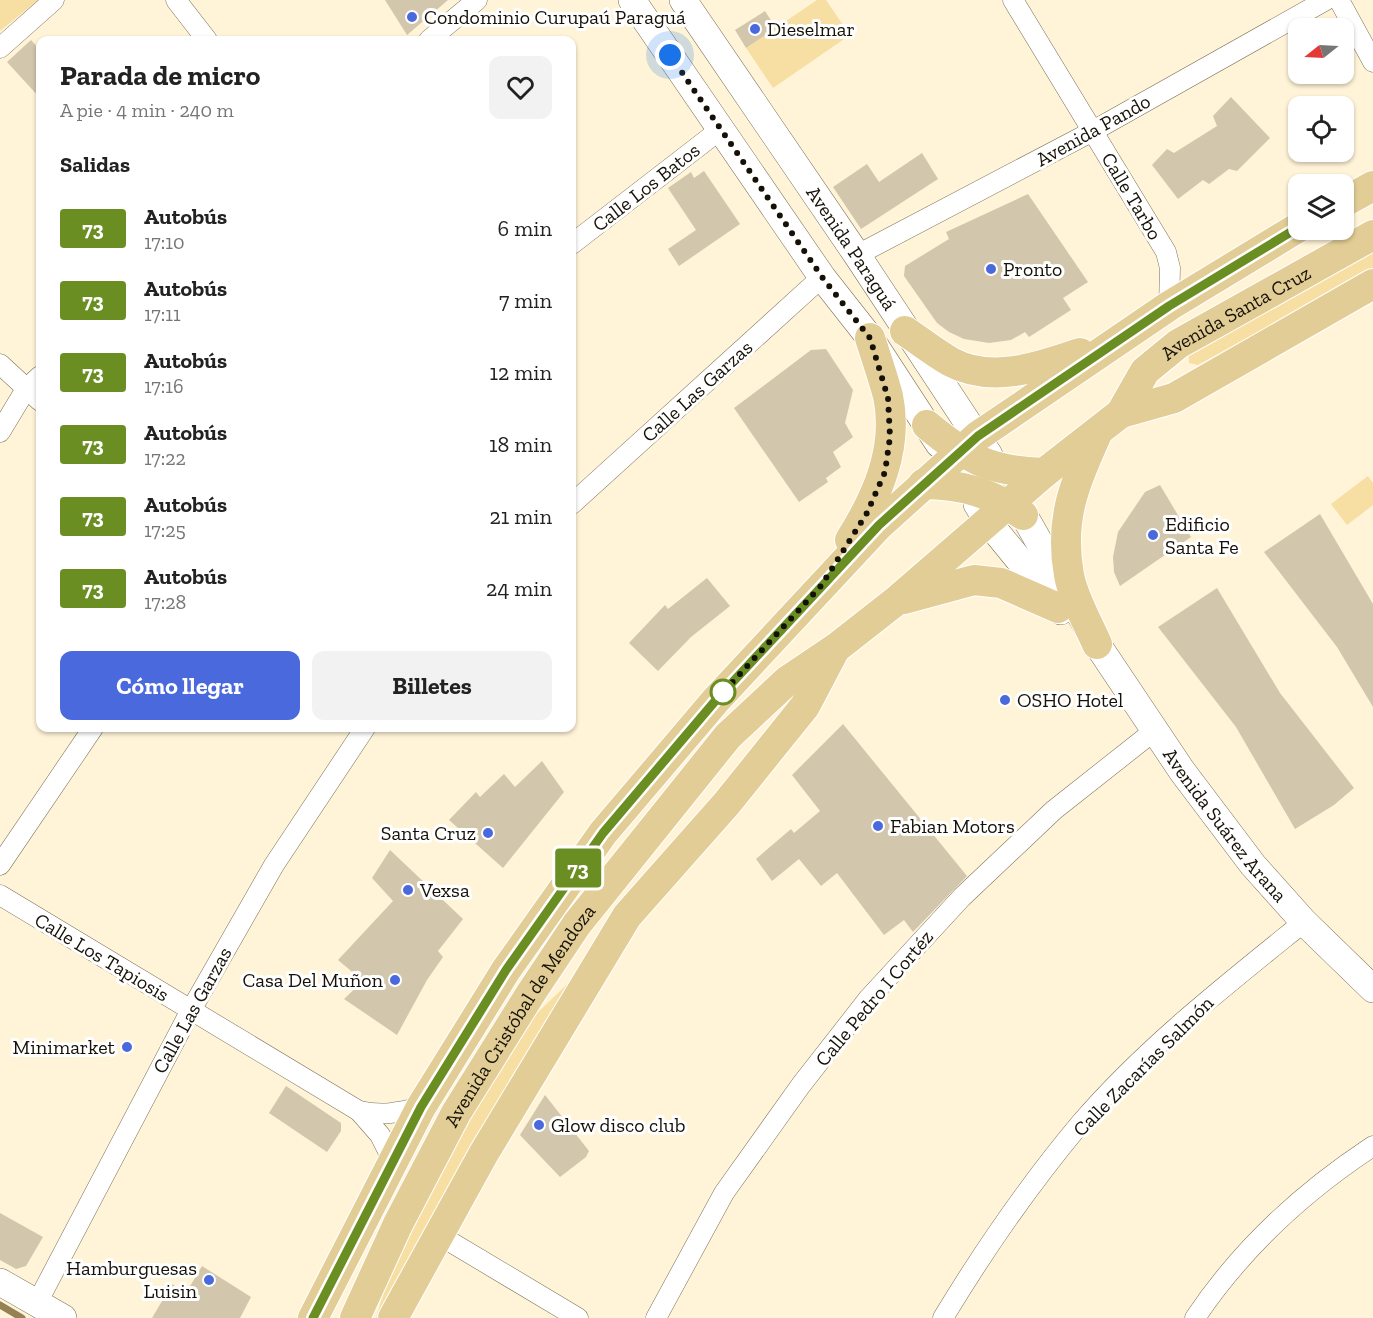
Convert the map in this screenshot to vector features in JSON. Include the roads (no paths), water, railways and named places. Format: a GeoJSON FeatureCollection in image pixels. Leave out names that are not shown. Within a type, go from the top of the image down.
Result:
{"type":"FeatureCollection","features":[{"type":"Feature","properties":{"kind":"main road","name":"Avenida Paraguá"},"geometry":{"type":"LineString","coordinates":[[632,0],[822,277],[870,338],[927,425]]}},
{"type":"Feature","properties":{"kind":"main road","name":"Avenida Paraguá"},"geometry":{"type":"LineString","coordinates":[[683,0],[857,255],[905,331],[962,449],[966,487]]}},
{"type":"Feature","properties":{"kind":"main road"},"geometry":{"type":"LineString","coordinates":[[1354,196],[1373,186]]}},
{"type":"Feature","properties":{"kind":"main road","name":"Avenida Santa Cruz"},"geometry":{"type":"LineString","coordinates":[[962,449],[1169,306],[1288,234]]}},
{"type":"Feature","properties":{"kind":"main road","name":"Avenida Santa Cruz"},"geometry":{"type":"LineString","coordinates":[[1009,511],[1044,473],[1121,413],[1145,371],[1178,344],[1373,235]]}},
{"type":"Feature","properties":{"kind":"main road","name":"Avenida Santa Cruz"},"geometry":{"type":"LineString","coordinates":[[1121,413],[1174,398],[1373,284]]}},
{"type":"Feature","properties":{"kind":"main road"},"geometry":{"type":"LineString","coordinates":[[905,331],[952,362],[987,373],[1018,371],[1048,364],[1120,340]]}},
{"type":"Feature","properties":{"kind":"main road"},"geometry":{"type":"LineString","coordinates":[[821,586],[867,513],[885,472],[890,437],[888,398],[870,338]]}},
{"type":"Feature","properties":{"kind":"main road"},"geometry":{"type":"LineString","coordinates":[[927,425],[962,449],[996,468],[1010,472],[1044,473]]}},
{"type":"Feature","properties":{"kind":"main road"},"geometry":{"type":"LineString","coordinates":[[1097,644],[1070,576],[1066,516],[1074,487],[1098,432]]}},
{"type":"Feature","properties":{"kind":"main road","name":"Avenida Cristóbal de Mendoza"},"geometry":{"type":"LineString","coordinates":[[313,1315],[421,1107],[506,970],[603,833],[716,700],[821,586],[923,484],[962,449]]}},
{"type":"Feature","properties":{"kind":"main road"},"geometry":{"type":"LineString","coordinates":[[996,468],[1009,511]]}},
{"type":"Feature","properties":{"kind":"main road"},"geometry":{"type":"LineString","coordinates":[[923,484],[966,487],[1009,511]]}},
{"type":"Feature","properties":{"kind":"main road","name":"Avenida Cristóbal de Mendoza"},"geometry":{"type":"LineString","coordinates":[[355,1318],[398,1224],[456,1113],[531,993],[578,924],[728,736],[787,681],[836,648],[1009,511]]}},
{"type":"Feature","properties":{"kind":"main road","name":"Avenida Suárez Arana"},"geometry":{"type":"LineString","coordinates":[[1009,511],[1058,608],[1097,644]]}},
{"type":"Feature","properties":{"kind":"main road","name":"Avenida Suárez Arana"},"geometry":{"type":"LineString","coordinates":[[1009,511],[1154,731],[1253,866],[1304,922],[1373,989]]}},
{"type":"Feature","properties":{"kind":"main road"},"geometry":{"type":"LineString","coordinates":[[896,601],[974,580],[1000,583],[1058,608]]}},
{"type":"Feature","properties":{"kind":"main road","name":"Avenida Cristóbal de Mendoza"},"geometry":{"type":"LineString","coordinates":[[393,1318],[483,1153],[627,916],[727,803],[805,706],[836,648]]}},
{"type":"Feature","properties":{"kind":"main road"},"geometry":{"type":"LineString","coordinates":[[531,993],[627,916]]}},
{"type":"Feature","properties":{"kind":"main road"},"geometry":{"type":"LineString","coordinates":[[0,1282],[63,1318]]}},
{"type":"Feature","properties":{"kind":"street"},"geometry":{"type":"LineString","coordinates":[[0,48],[54,0]]}},
{"type":"Feature","properties":{"kind":"street"},"geometry":{"type":"LineString","coordinates":[[176,0],[204,36]]}},
{"type":"Feature","properties":{"kind":"street"},"geometry":{"type":"LineString","coordinates":[[434,36],[477,0]]}},
{"type":"Feature","properties":{"kind":"street","name":"Calle Tarbo"},"geometry":{"type":"LineString","coordinates":[[1013,0],[1166,252],[1170,268],[1169,306]]}},
{"type":"Feature","properties":{"kind":"street","name":"Avenida Pando"},"geometry":{"type":"LineString","coordinates":[[857,255],[1093,131],[1326,0]]}},
{"type":"Feature","properties":{"kind":"street"},"geometry":{"type":"LineString","coordinates":[[1339,0],[1373,62]]}},
{"type":"Feature","properties":{"kind":"street","name":"Calle Los Batos"},"geometry":{"type":"LineString","coordinates":[[576,241],[721,129]]}},
{"type":"Feature","properties":{"kind":"street","name":"Calle Las Garzas"},"geometry":{"type":"LineString","coordinates":[[576,500],[822,277]]}},
{"type":"Feature","properties":{"kind":"street"},"geometry":{"type":"LineString","coordinates":[[0,364],[36,388],[0,432]]}},
{"type":"Feature","properties":{"kind":"street","name":"Calle Pedro I Cortéz"},"geometry":{"type":"LineString","coordinates":[[656,1318],[724,1193],[801,1085],[869,998],[962,897],[1046,818],[1154,731]]}},
{"type":"Feature","properties":{"kind":"street"},"geometry":{"type":"LineString","coordinates":[[0,865],[90,732]]}},
{"type":"Feature","properties":{"kind":"street","name":"Calle Las Garzas"},"geometry":{"type":"LineString","coordinates":[[37,1304],[191,1010],[274,865],[362,732]]}},
{"type":"Feature","properties":{"kind":"street","name":"Calle Los Tapiosis"},"geometry":{"type":"LineString","coordinates":[[0,895],[359,1111],[378,1116],[421,1107]]}},
{"type":"Feature","properties":{"kind":"street","name":"Calle Zacarías Salmón"},"geometry":{"type":"LineString","coordinates":[[943,1318],[1018,1203],[1082,1123],[1148,1055],[1198,1009],[1304,922]]}},
{"type":"Feature","properties":{"kind":"street","name":"Calle Los Tapiosis"},"geometry":{"type":"LineString","coordinates":[[359,1111],[380,1135],[392,1159]]}},
{"type":"Feature","properties":{"kind":"street"},"geometry":{"type":"LineString","coordinates":[[1195,1318],[1213,1292],[1256,1242],[1301,1197],[1373,1146]]}},
{"type":"Feature","properties":{"kind":"street"},"geometry":{"type":"LineString","coordinates":[[439,1235],[578,1318]]}},
{"type":"Feature","properties":{"kind":"waterway"},"geometry":{"type":"LineString","coordinates":[[0,1305],[22,1318]]}},
{"type":"Feature","properties":{"kind":"place","name":"Condominio Curupaú Paraguá"},"geometry":{"type":"Point","coordinates":[412,17]}},
{"type":"Feature","properties":{"kind":"place","name":"Dieselmar"},"geometry":{"type":"Point","coordinates":[755,29]}},
{"type":"Feature","properties":{"kind":"place","name":"Pronto"},"geometry":{"type":"Point","coordinates":[991,269]}},
{"type":"Feature","properties":{"kind":"place","name":"Edificio Santa Fe"},"geometry":{"type":"Point","coordinates":[1153,535]}},
{"type":"Feature","properties":{"kind":"place","name":"OSHO Hotel"},"geometry":{"type":"Point","coordinates":[1005,700]}},
{"type":"Feature","properties":{"kind":"place","name":"Fabian Motors"},"geometry":{"type":"Point","coordinates":[878,826]}},
{"type":"Feature","properties":{"kind":"place","name":"Santa Cruz"},"geometry":{"type":"Point","coordinates":[488,833]}},
{"type":"Feature","properties":{"kind":"place","name":"Vexsa"},"geometry":{"type":"Point","coordinates":[408,890]}},
{"type":"Feature","properties":{"kind":"place","name":"Casa Del Muñon"},"geometry":{"type":"Point","coordinates":[395,980]}},
{"type":"Feature","properties":{"kind":"place","name":"Minimarket"},"geometry":{"type":"Point","coordinates":[127,1047]}},
{"type":"Feature","properties":{"kind":"place","name":"Glow disco club"},"geometry":{"type":"Point","coordinates":[539,1125]}},
{"type":"Feature","properties":{"kind":"place","name":"Hamburguesas Luisin"},"geometry":{"type":"Point","coordinates":[209,1280]}}]}
